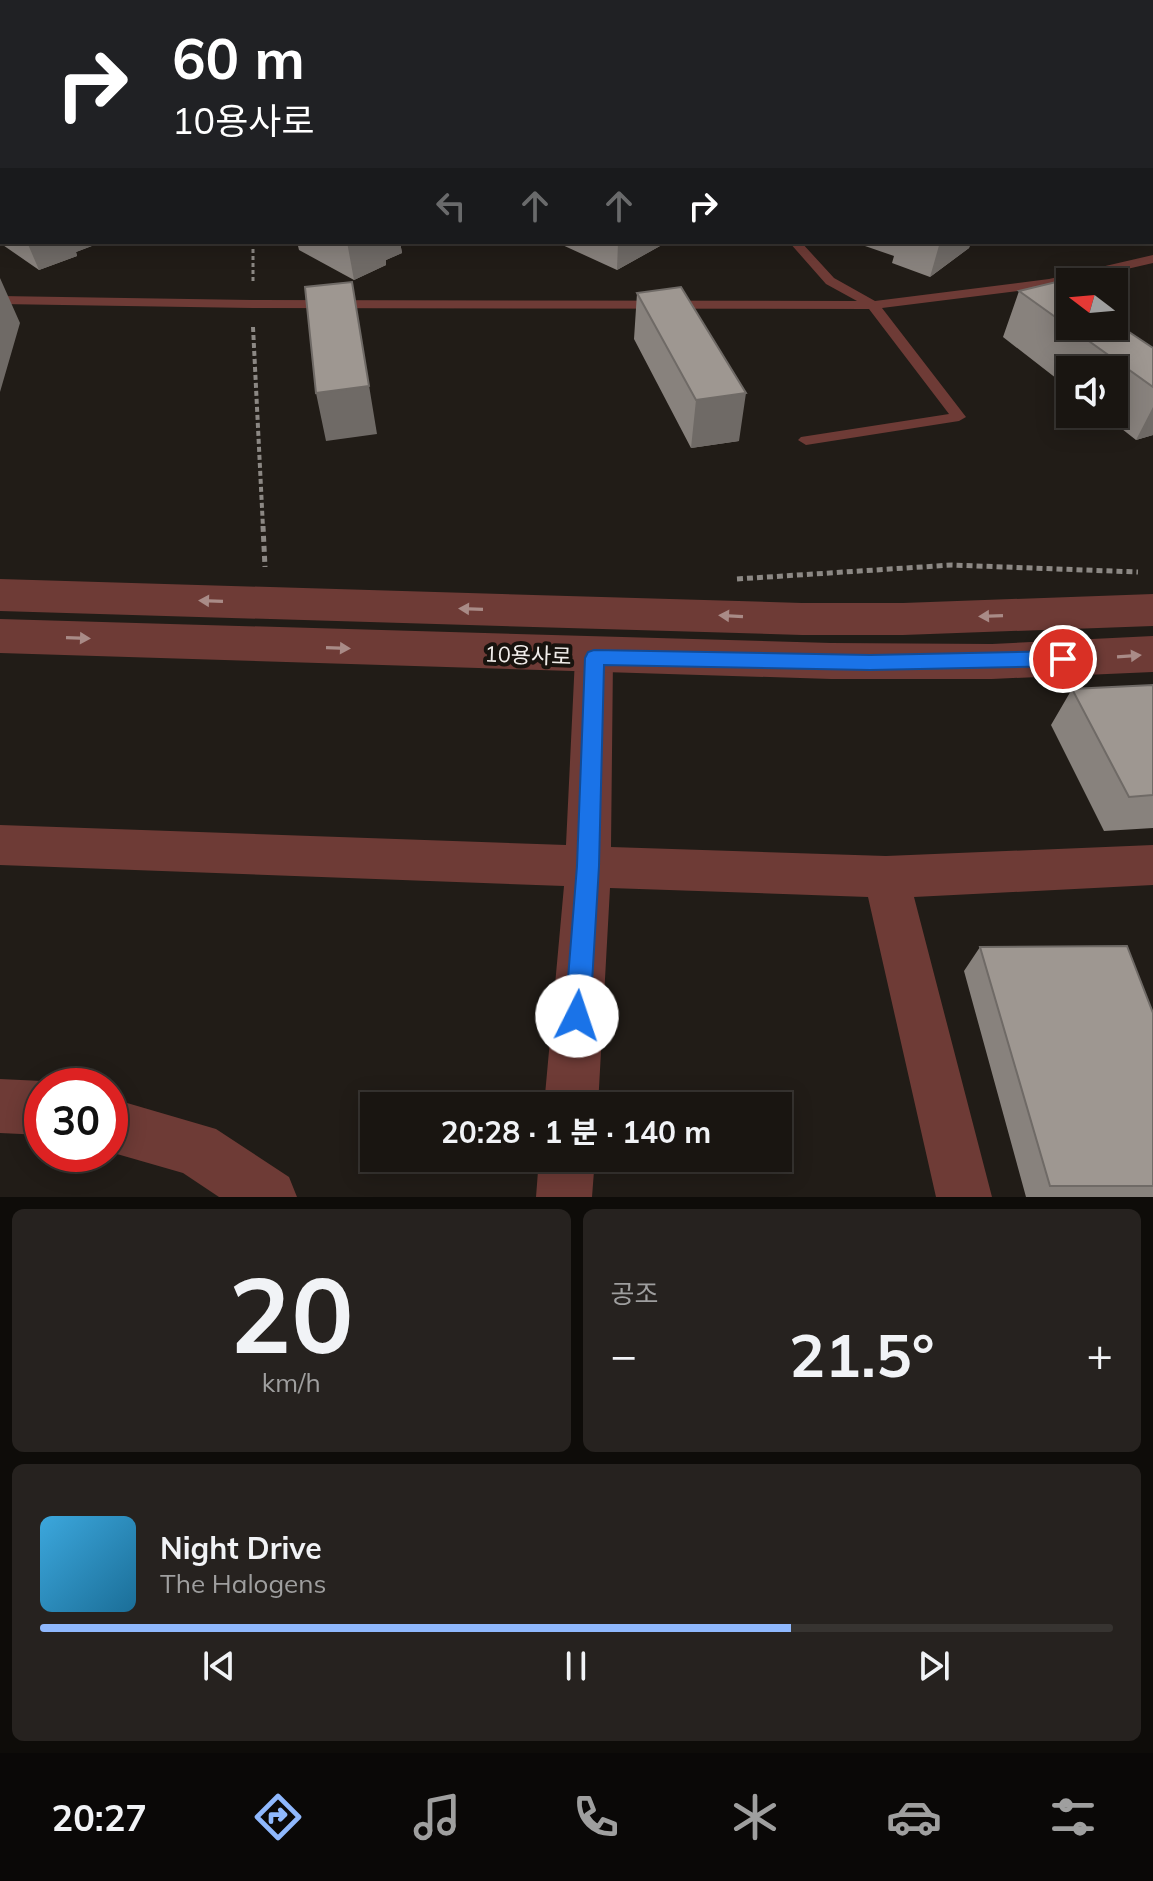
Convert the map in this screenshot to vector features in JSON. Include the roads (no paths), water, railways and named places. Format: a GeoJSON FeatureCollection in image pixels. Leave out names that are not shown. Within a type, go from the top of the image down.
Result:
{"type":"FeatureCollection","features":[{"type":"Feature","properties":{"kind":"street","name":"10용사로"},"geometry":{"type":"LineString","coordinates":[[0,595],[802,619],[903,619],[1153,610]]}},
{"type":"Feature","properties":{"kind":"street","name":"10용사로"},"geometry":{"type":"LineString","coordinates":[[0,636],[594,658],[975,662],[1153,654]]}},
{"type":"Feature","properties":{"kind":"street"},"geometry":{"type":"LineString","coordinates":[[572,1092],[588,866],[594,658]]}},
{"type":"Feature","properties":{"kind":"street"},"geometry":{"type":"LineString","coordinates":[[0,845],[886,877],[1153,865]]}},
{"type":"Feature","properties":{"kind":"street"},"geometry":{"type":"LineString","coordinates":[[886,877],[964,1197]]}},
{"type":"Feature","properties":{"kind":"street"},"geometry":{"type":"LineString","coordinates":[[0,1106],[24,1107]]}},
{"type":"Feature","properties":{"kind":"street"},"geometry":{"type":"LineString","coordinates":[[128,1130],[196,1149],[269,1197]]}},
{"type":"Feature","properties":{"kind":"street"},"geometry":{"type":"LineString","coordinates":[[564,1197],[566,1172]]}},
{"type":"Feature","properties":{"kind":"lane"},"geometry":{"type":"LineString","coordinates":[[797,244],[830,281],[873,305],[959,417],[806,440]]}},
{"type":"Feature","properties":{"kind":"lane"},"geometry":{"type":"LineString","coordinates":[[0,300],[252,304],[873,305],[1054,287],[1153,259]]}}]}
